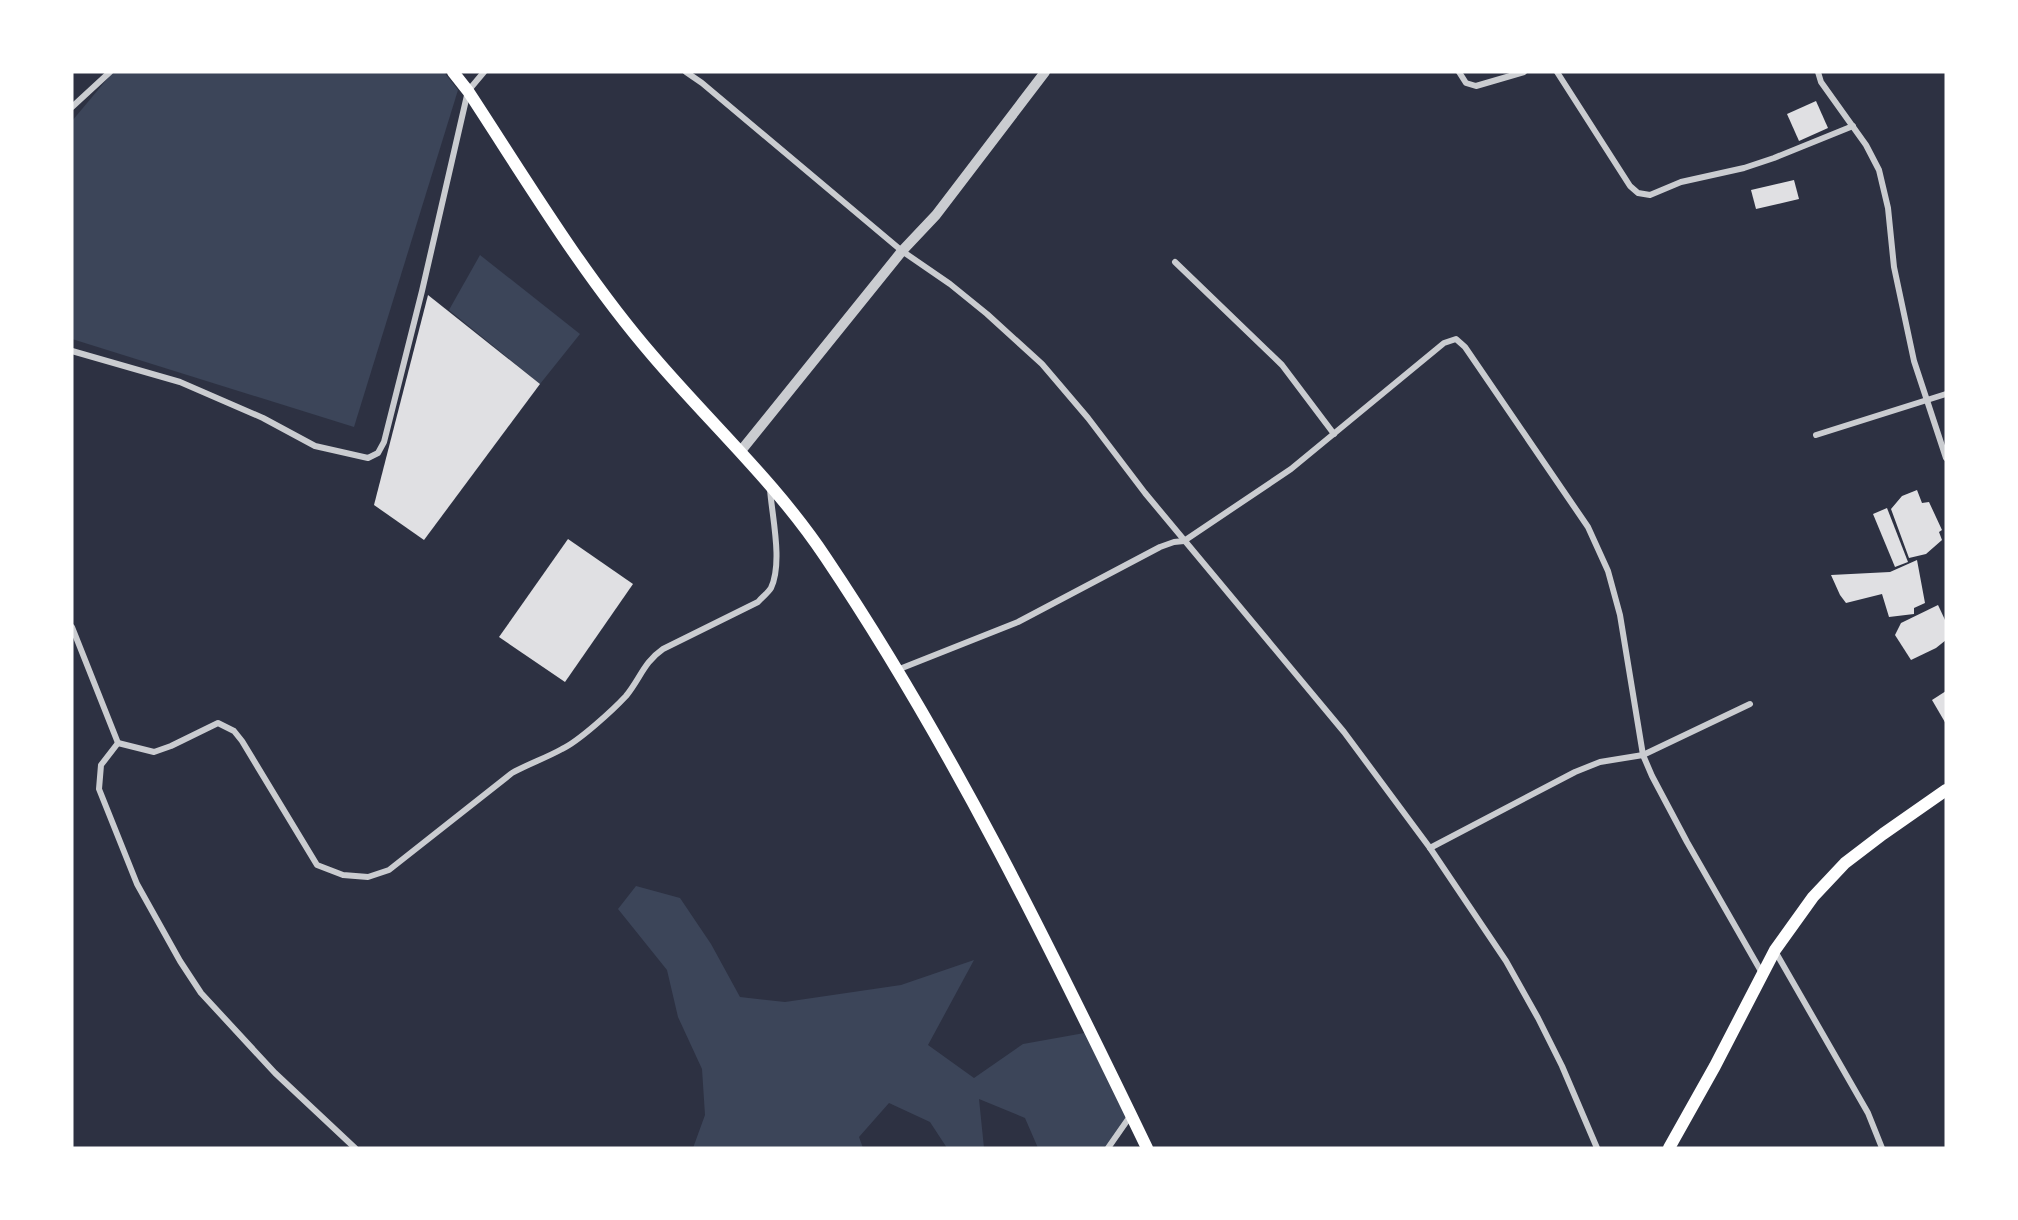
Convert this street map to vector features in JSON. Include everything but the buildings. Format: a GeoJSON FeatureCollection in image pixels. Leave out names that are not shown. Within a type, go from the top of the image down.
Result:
{"type":"FeatureCollection","features":[{"type":"Feature","properties":{"kind":"main road"},"geometry":{"type":"LineString","coordinates":[[453,72],[468,91],[588,272],[621,316],[652,356],[769,484],[825,557],[897,670],[968,792],[1147,1148]]}},
{"type":"Feature","properties":{"kind":"main road"},"geometry":{"type":"LineString","coordinates":[[1669,1148],[1715,1066],[1775,950],[1812,897],[1845,863],[1882,834],[1946,790]]}},
{"type":"Feature","properties":{"kind":"street"},"geometry":{"type":"LineString","coordinates":[[72,107],[110,72]]}},
{"type":"Feature","properties":{"kind":"street"},"geometry":{"type":"LineString","coordinates":[[72,351],[180,382],[263,418],[315,446],[368,458],[378,453],[384,442],[422,291],[468,91],[484,72]]}},
{"type":"Feature","properties":{"kind":"street"},"geometry":{"type":"LineString","coordinates":[[686,72],[729,105],[902,251],[950,284],[987,314],[1042,364],[1088,418],[1184,541],[1344,732],[1430,848],[1506,961],[1533,1008],[1562,1066],[1597,1148]]}},
{"type":"Feature","properties":{"kind":"street"},"geometry":{"type":"LineString","coordinates":[[740,452],[902,251],[936,215],[1045,72]]}},
{"type":"Feature","properties":{"kind":"street"},"geometry":{"type":"LineString","coordinates":[[1459,72],[1466,83],[1476,86],[1524,72]]}},
{"type":"Feature","properties":{"kind":"street"},"geometry":{"type":"LineString","coordinates":[[1557,72],[1630,186],[1638,193],[1650,195],[1680,182],[1764,161],[1853,126]]}},
{"type":"Feature","properties":{"kind":"street"},"geometry":{"type":"LineString","coordinates":[[1818,72],[1821,82],[1866,145],[1879,170],[1888,208],[1894,267],[1914,361],[1946,459]]}},
{"type":"Feature","properties":{"kind":"street"},"geometry":{"type":"LineString","coordinates":[[1175,262],[1282,365],[1334,434]]}},
{"type":"Feature","properties":{"kind":"street"},"geometry":{"type":"LineString","coordinates":[[897,670],[1018,622],[1160,547],[1184,541],[1291,469],[1444,343],[1456,339],[1465,347],[1588,527],[1608,571],[1620,615],[1643,755],[1688,842],[1762,973]]}},
{"type":"Feature","properties":{"kind":"street"},"geometry":{"type":"LineString","coordinates":[[1816,435],[1946,394]]}},
{"type":"Feature","properties":{"kind":"street"},"geometry":{"type":"LineString","coordinates":[[118,743],[154,752],[218,723],[234,731],[242,741],[317,865],[344,875],[368,877],[389,870],[512,773],[533,761],[563,749],[579,738],[626,696],[652,657],[758,602],[770,590],[777,561],[769,484]]}},
{"type":"Feature","properties":{"kind":"street"},"geometry":{"type":"LineString","coordinates":[[72,627],[118,743]]}},
{"type":"Feature","properties":{"kind":"street"},"geometry":{"type":"LineString","coordinates":[[1430,848],[1575,772],[1600,762],[1643,755],[1750,704]]}},
{"type":"Feature","properties":{"kind":"street"},"geometry":{"type":"LineString","coordinates":[[118,743],[101,765],[99,789],[137,884],[180,961],[201,993],[275,1074],[355,1148]]}},
{"type":"Feature","properties":{"kind":"street"},"geometry":{"type":"LineString","coordinates":[[1775,950],[1868,1113],[1882,1148]]}},
{"type":"Feature","properties":{"kind":"street"},"geometry":{"type":"LineString","coordinates":[[1108,1148],[1131,1115]]}},
{"type":"Feature","properties":{"kind":"shaded area"},"geometry":{"type":"Polygon","coordinates":[[[113,72],[444,72],[458,90],[354,427],[72,339],[72,121],[113,72]]]}},
{"type":"Feature","properties":{"kind":"shaded area"},"geometry":{"type":"Polygon","coordinates":[[[480,255],[580,334],[540,384],[449,310],[480,255]]]}},
{"type":"Feature","properties":{"kind":"shaded area"},"geometry":{"type":"Polygon","coordinates":[[[636,886],[680,898],[711,944],[740,997],[785,1002],[901,985],[974,960],[928,1045],[974,1078],[1023,1044],[1090,1032],[1131,1115],[1108,1148],[1038,1148],[1025,1118],[979,1099],[984,1148],[947,1148],[930,1122],[889,1103],[859,1137],[863,1148],[693,1148],[705,1115],[702,1069],[678,1017],[667,970],[618,909],[636,886]]]}}]}
